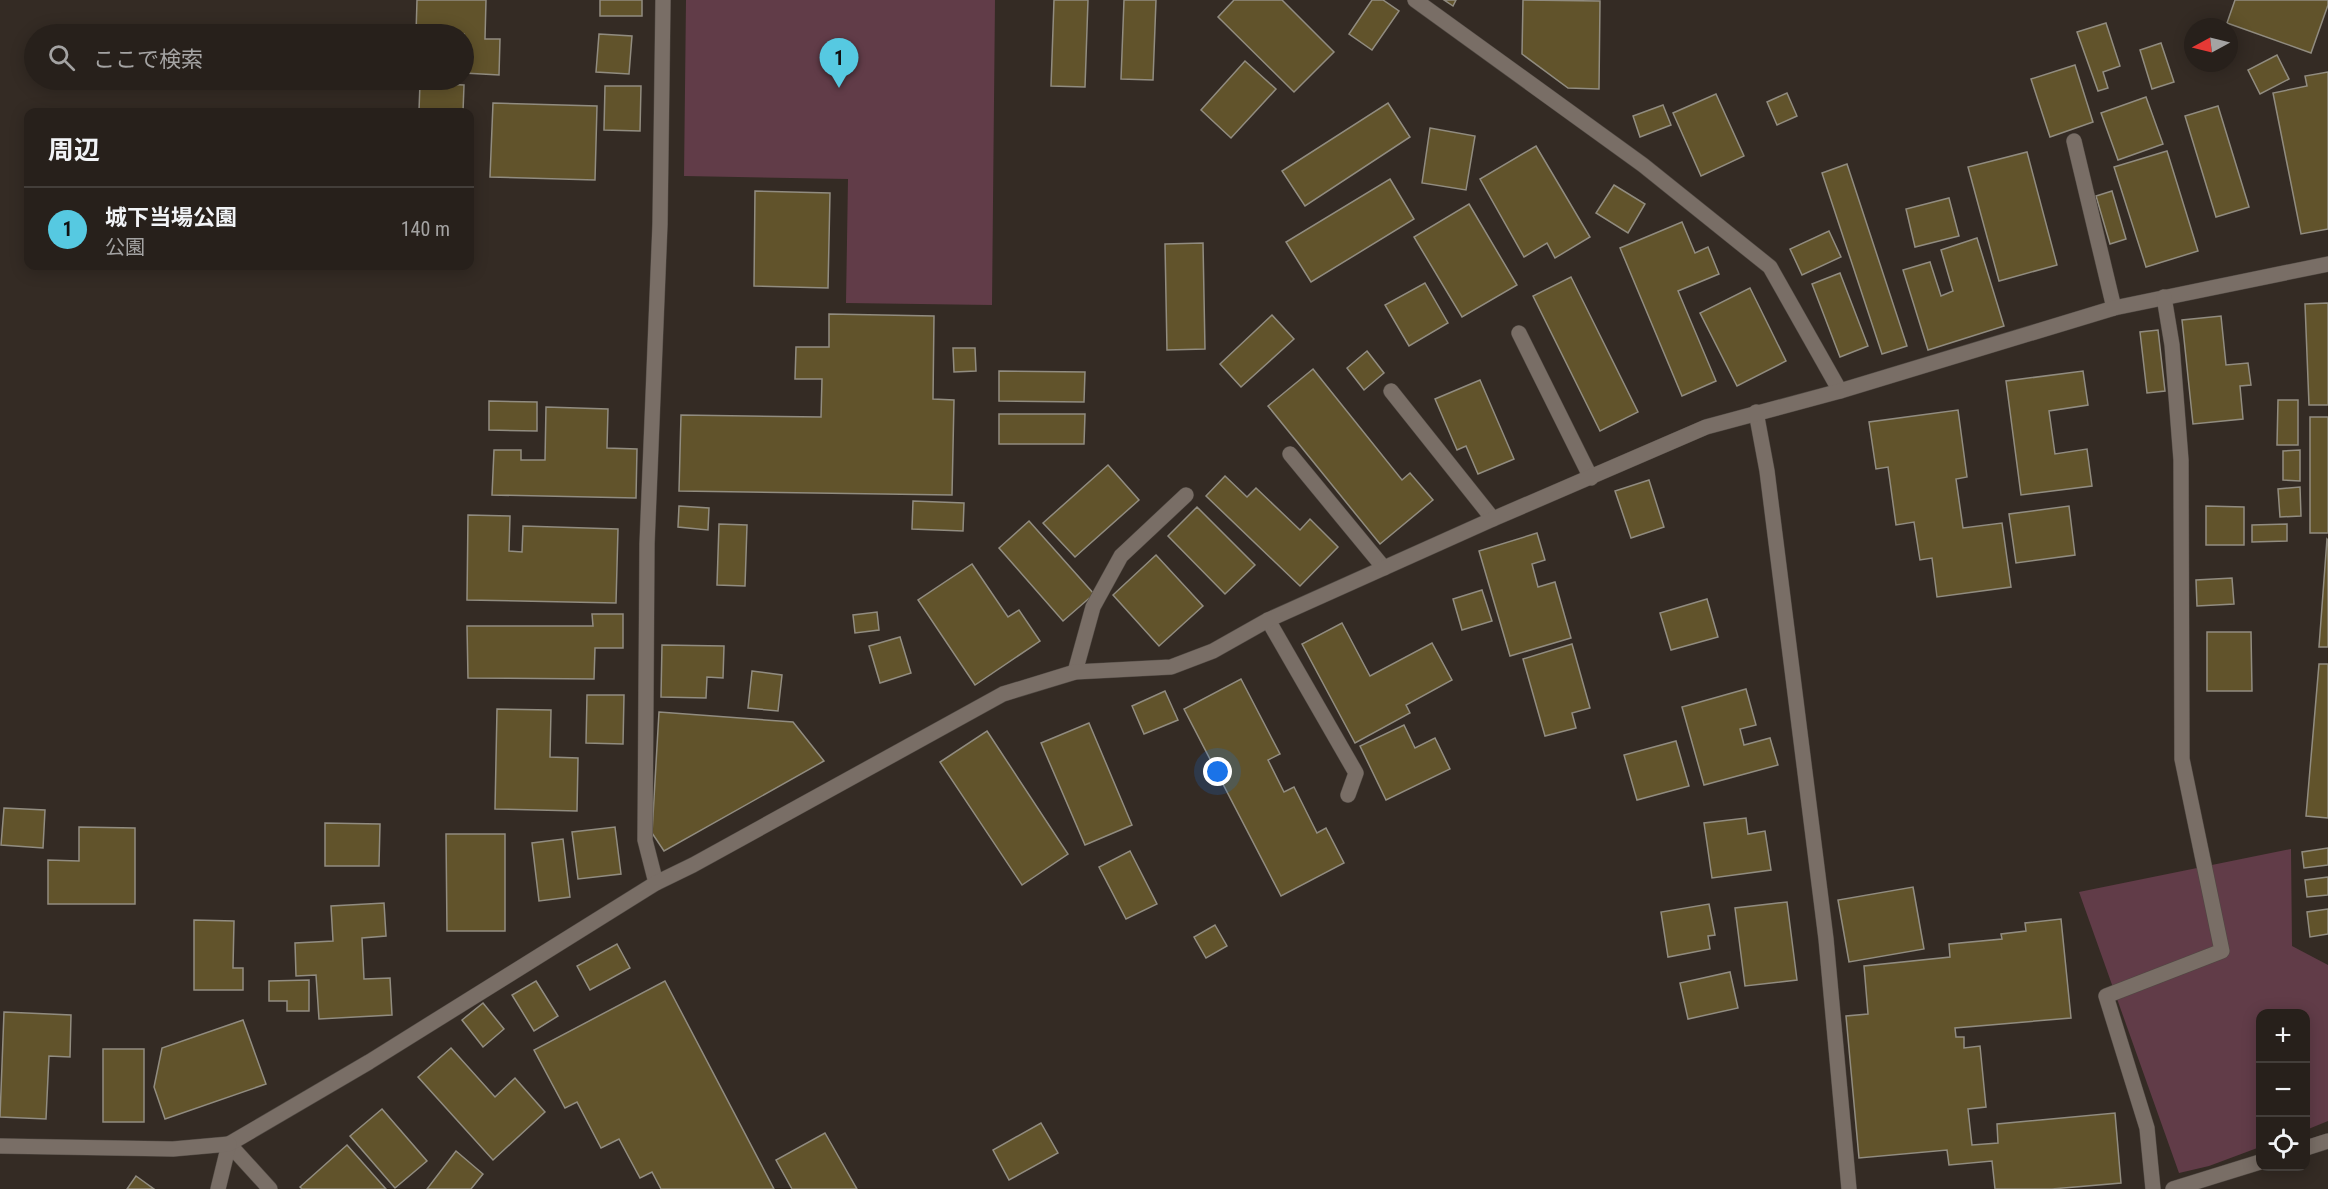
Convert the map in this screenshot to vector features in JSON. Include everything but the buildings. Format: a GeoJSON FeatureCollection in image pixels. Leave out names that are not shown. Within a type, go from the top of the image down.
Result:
{"type":"FeatureCollection","features":[{"type":"Feature","properties":{"kind":"street"},"geometry":{"type":"LineString","coordinates":[[656,883],[645,840],[647,544],[660,224],[663,0]]}},
{"type":"Feature","properties":{"kind":"street"},"geometry":{"type":"LineString","coordinates":[[1415,0],[1643,165],[1770,267],[1840,391]]}},
{"type":"Feature","properties":{"kind":"street"},"geometry":{"type":"LineString","coordinates":[[2074,141],[2114,308]]}},
{"type":"Feature","properties":{"kind":"street"},"geometry":{"type":"LineString","coordinates":[[0,1146],[173,1149],[229,1144],[369,1062],[656,883],[1003,694],[1075,672],[1171,667],[1213,651],[1268,620],[1493,519],[1706,428],[1755,412],[1840,391],[2114,308],[2328,264]]}},
{"type":"Feature","properties":{"kind":"street"},"geometry":{"type":"LineString","coordinates":[[2153,1189],[2147,1128],[2106,996],[2222,951],[2182,759],[2181,460],[2172,345],[2164,297]]}},
{"type":"Feature","properties":{"kind":"street"},"geometry":{"type":"LineString","coordinates":[[1519,333],[1591,477]]}},
{"type":"Feature","properties":{"kind":"street"},"geometry":{"type":"LineString","coordinates":[[1391,391],[1493,519]]}},
{"type":"Feature","properties":{"kind":"street"},"geometry":{"type":"LineString","coordinates":[[1755,412],[1767,471],[1826,939],[1849,1189]]}},
{"type":"Feature","properties":{"kind":"street"},"geometry":{"type":"LineString","coordinates":[[1290,454],[1384,568]]}},
{"type":"Feature","properties":{"kind":"street"},"geometry":{"type":"LineString","coordinates":[[1075,672],[1093,607],[1121,556],[1186,495]]}},
{"type":"Feature","properties":{"kind":"street"},"geometry":{"type":"LineString","coordinates":[[1268,620],[1356,773],[1348,795]]}},
{"type":"Feature","properties":{"kind":"street"},"geometry":{"type":"LineString","coordinates":[[2310,1147],[2328,1141]]}},
{"type":"Feature","properties":{"kind":"street"},"geometry":{"type":"LineString","coordinates":[[218,1189],[229,1144]]}},
{"type":"Feature","properties":{"kind":"street"},"geometry":{"type":"LineString","coordinates":[[229,1144],[270,1189]]}},
{"type":"Feature","properties":{"kind":"street"},"geometry":{"type":"LineString","coordinates":[[2173,1189],[2256,1163]]}},
{"type":"Feature","properties":{"kind":"shaded area"},"geometry":{"type":"Polygon","coordinates":[[[686,0],[995,0],[992,305],[846,303],[848,179],[684,176],[686,0]]]}},
{"type":"Feature","properties":{"kind":"shaded area"},"geometry":{"type":"Polygon","coordinates":[[[2291,849],[2292,946],[2328,965],[2328,1121],[2310,1128],[2310,1009],[2256,1009],[2256,1148],[2209,1166],[2179,1173],[2079,892],[2291,849]]]}},
{"type":"Feature","properties":{"kind":"place","name":"城下当場公園"},"geometry":{"type":"Point","coordinates":[839,88]}}]}
